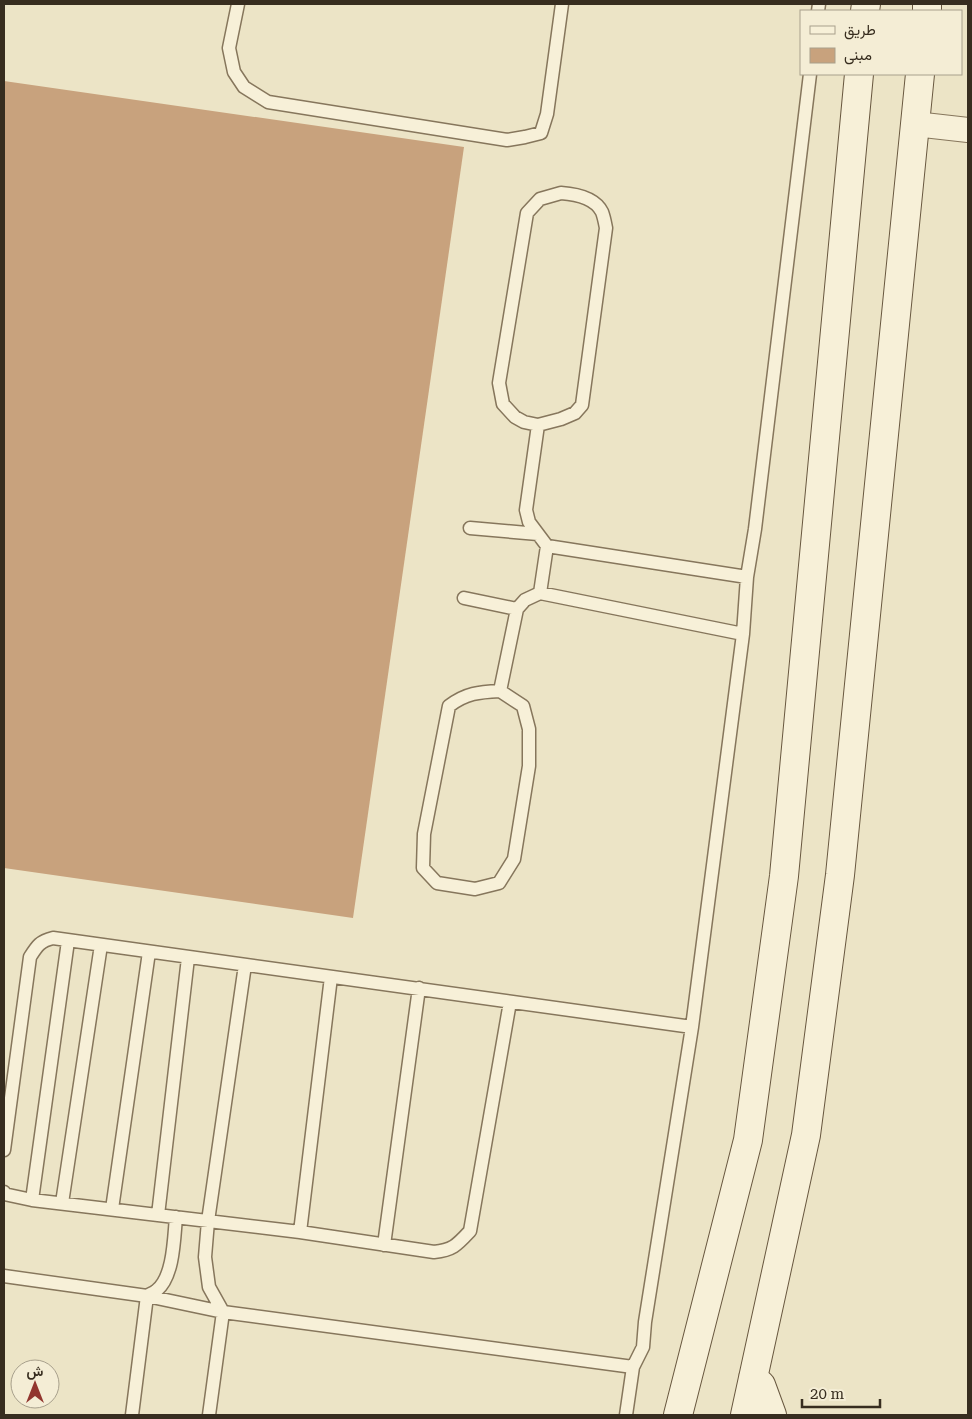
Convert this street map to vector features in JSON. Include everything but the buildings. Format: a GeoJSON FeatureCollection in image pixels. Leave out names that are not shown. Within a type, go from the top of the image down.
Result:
{"type":"FeatureCollection","features":[{"type":"Feature","properties":{"kind":"street"},"geometry":{"type":"LineString","coordinates":[[678,1415],[748,1140],[784,876],[859,75]]}},
{"type":"Feature","properties":{"kind":"street"},"geometry":{"type":"LineString","coordinates":[[745,1415],[806,1135],[840,875],[920,75]]}},
{"type":"Feature","properties":{"kind":"street"},"geometry":{"type":"LineString","coordinates":[[915,124],[968,130]]}},
{"type":"Feature","properties":{"kind":"street"},"geometry":{"type":"LineString","coordinates":[[753,1378],[761,1385],[772,1415]]}},
{"type":"Feature","properties":{"kind":"lane"},"geometry":{"type":"LineString","coordinates":[[238,4],[229,48],[234,72],[244,87],[268,102],[507,140],[541,133],[547,114],[562,4]]}},
{"type":"Feature","properties":{"kind":"lane"},"geometry":{"type":"LineString","coordinates":[[626,1415],[633,1367],[643,1347],[645,1322],[692,1027],[743,634],[747,576],[757,510],[810,75]]}},
{"type":"Feature","properties":{"kind":"lane"},"geometry":{"type":"LineString","coordinates":[[561,193],[574,194],[592,201],[602,212],[606,228],[582,405],[575,413],[538,425],[524,422],[515,417],[503,404],[499,383],[527,213],[540,199],[561,193]]}},
{"type":"Feature","properties":{"kind":"lane"},"geometry":{"type":"LineString","coordinates":[[538,425],[526,510],[529,522],[547,546],[747,576]]}},
{"type":"Feature","properties":{"kind":"lane"},"geometry":{"type":"LineString","coordinates":[[470,528],[538,534]]}},
{"type":"Feature","properties":{"kind":"lane"},"geometry":{"type":"LineString","coordinates":[[540,593],[547,546]]}},
{"type":"Feature","properties":{"kind":"lane"},"geometry":{"type":"LineString","coordinates":[[500,691],[517,609],[525,600],[540,593],[743,634]]}},
{"type":"Feature","properties":{"kind":"lane"},"geometry":{"type":"LineString","coordinates":[[464,598],[517,609]]}},
{"type":"Feature","properties":{"kind":"lane"},"geometry":{"type":"LineString","coordinates":[[500,691],[523,706],[529,728],[529,766],[514,859],[499,883],[475,889],[437,884],[422,868],[424,834],[449,706],[461,697],[483,692],[500,691]]}},
{"type":"Feature","properties":{"kind":"lane"},"geometry":{"type":"LineString","coordinates":[[4,1150],[30,957],[43,941],[54,938],[692,1027]]}},
{"type":"Feature","properties":{"kind":"lane"},"geometry":{"type":"LineString","coordinates":[[32,1200],[68,941]]}},
{"type":"Feature","properties":{"kind":"lane"},"geometry":{"type":"LineString","coordinates":[[62,1203],[101,945]]}},
{"type":"Feature","properties":{"kind":"lane"},"geometry":{"type":"LineString","coordinates":[[112,1209],[149,952]]}},
{"type":"Feature","properties":{"kind":"lane"},"geometry":{"type":"LineString","coordinates":[[158,1215],[188,958]]}},
{"type":"Feature","properties":{"kind":"lane"},"geometry":{"type":"LineString","coordinates":[[209,1415],[222,1312],[209,1287],[204,1256],[245,966]]}},
{"type":"Feature","properties":{"kind":"lane"},"geometry":{"type":"LineString","coordinates":[[300,1232],[331,977]]}},
{"type":"Feature","properties":{"kind":"lane"},"geometry":{"type":"LineString","coordinates":[[384,1244],[419,988]]}},
{"type":"Feature","properties":{"kind":"lane"},"geometry":{"type":"LineString","coordinates":[[4,1192],[4,1194],[32,1200],[300,1232],[434,1252],[447,1250],[459,1243],[470,1231],[510,1002]]}},
{"type":"Feature","properties":{"kind":"lane"},"geometry":{"type":"LineString","coordinates":[[147,1296],[157,1290],[165,1280],[170,1264],[176,1217]]}},
{"type":"Feature","properties":{"kind":"lane"},"geometry":{"type":"LineString","coordinates":[[4,1276],[147,1296],[222,1312],[633,1367]]}},
{"type":"Feature","properties":{"kind":"lane"},"geometry":{"type":"LineString","coordinates":[[132,1415],[147,1296]]}}]}
